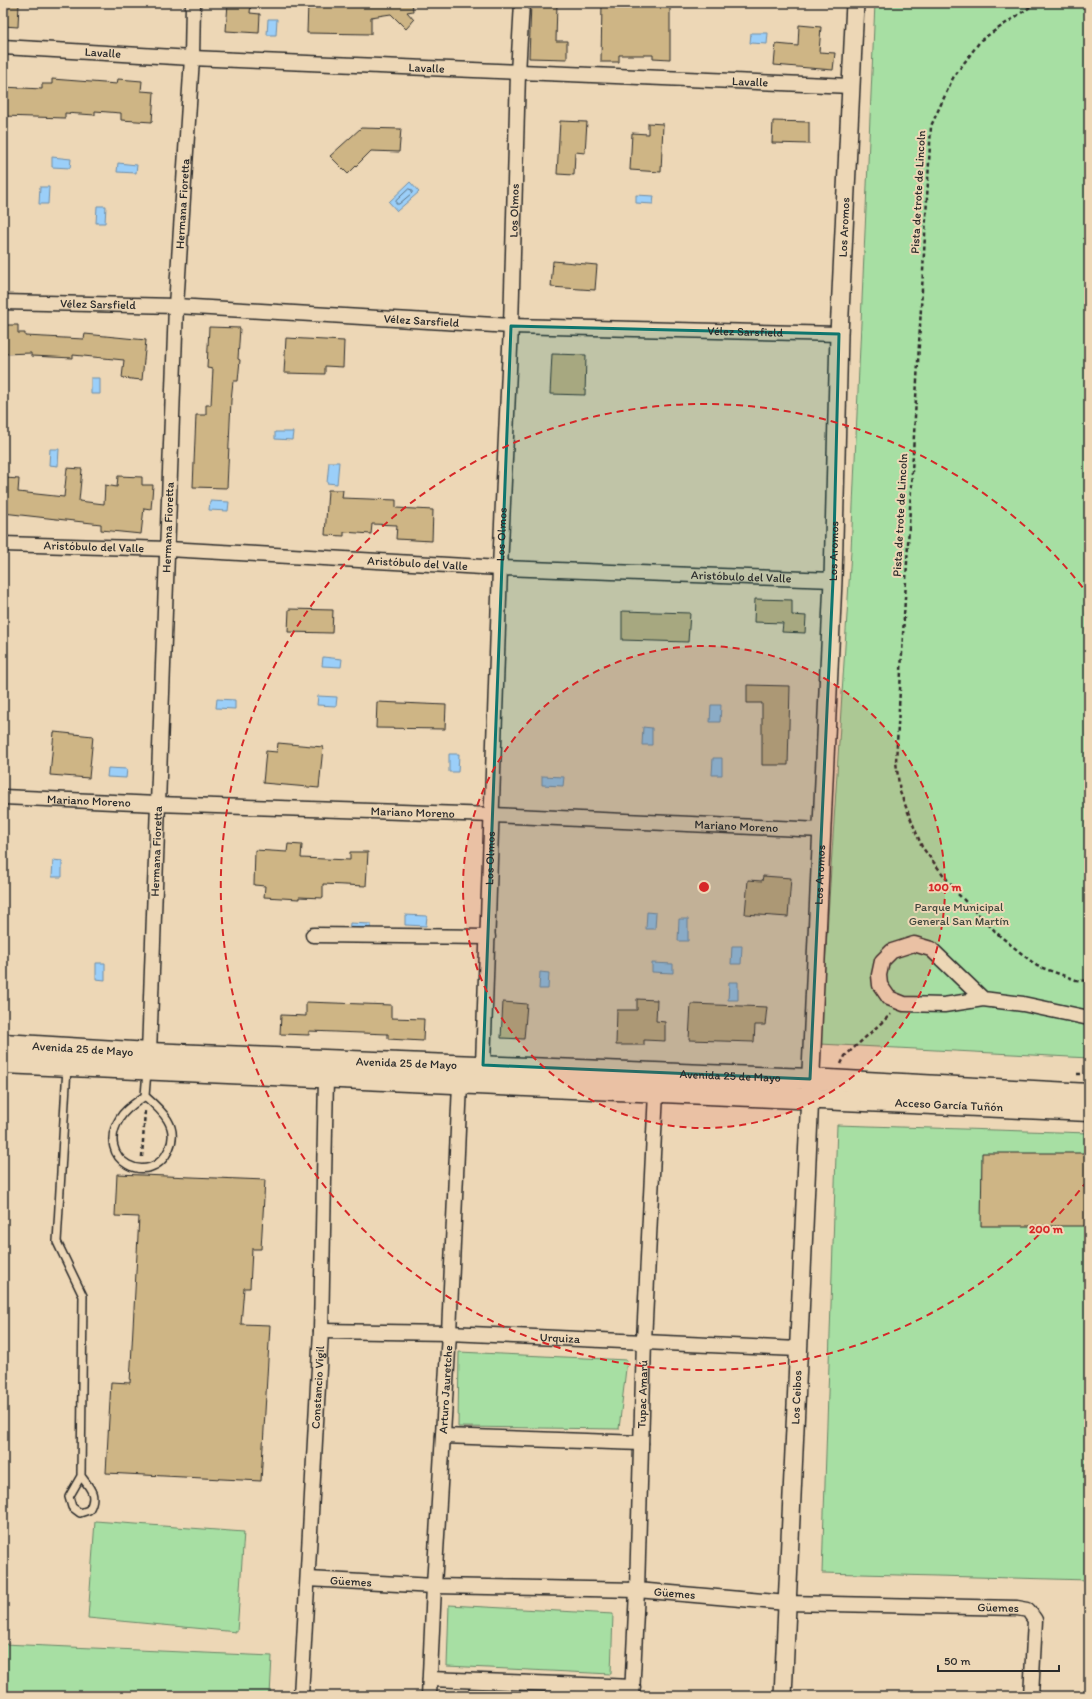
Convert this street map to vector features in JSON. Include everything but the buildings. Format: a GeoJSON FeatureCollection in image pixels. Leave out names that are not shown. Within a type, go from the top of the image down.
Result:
{"type":"FeatureCollection","features":[{"type":"Feature","properties":{"kind":"main road","name":"Avenida 25 de Mayo"},"geometry":{"type":"LineString","coordinates":[[3,1044],[148,1061],[326,1078],[809,1099]]}},
{"type":"Feature","properties":{"kind":"main road","name":"Avenida 25 de Mayo"},"geometry":{"type":"LineString","coordinates":[[3,1063],[67,1066],[148,1061],[461,1064],[810,1079]]}},
{"type":"Feature","properties":{"kind":"main road"},"geometry":{"type":"LineString","coordinates":[[460,1084],[461,1064]]}},
{"type":"Feature","properties":{"kind":"main road"},"geometry":{"type":"LineString","coordinates":[[482,1085],[483,1065]]}},
{"type":"Feature","properties":{"kind":"main road","name":"Acceso García Tuñón"},"geometry":{"type":"LineString","coordinates":[[810,1079],[1089,1094]]}},
{"type":"Feature","properties":{"kind":"main road","name":"Acceso García Tuñón"},"geometry":{"type":"LineString","coordinates":[[809,1099],[1089,1111]]}},
{"type":"Feature","properties":{"kind":"street","name":"Hermana Fioretta"},"geometry":{"type":"LineString","coordinates":[[148,1061],[176,306],[192,58],[193,3]]}},
{"type":"Feature","properties":{"kind":"street","name":"Los Olmos"},"geometry":{"type":"LineString","coordinates":[[483,1065],[493,815],[500,568],[511,326],[518,73],[522,3]]}},
{"type":"Feature","properties":{"kind":"street","name":"Los Aromos"},"geometry":{"type":"LineString","coordinates":[[809,1099],[833,580],[839,334],[854,3]]}},
{"type":"Feature","properties":{"kind":"street","name":"Lavalle"},"geometry":{"type":"LineString","coordinates":[[3,47],[192,58],[518,73],[851,86]]}},
{"type":"Feature","properties":{"kind":"street","name":"Vélez Sarsfield"},"geometry":{"type":"LineString","coordinates":[[3,302],[176,306],[511,326],[839,334]]}},
{"type":"Feature","properties":{"kind":"street","name":"Aristóbulo del Valle"},"geometry":{"type":"LineString","coordinates":[[3,544],[168,549],[500,568],[833,580]]}},
{"type":"Feature","properties":{"kind":"street","name":"Mariano Moreno"},"geometry":{"type":"LineString","coordinates":[[3,797],[157,804],[493,815],[821,830]]}},
{"type":"Feature","properties":{"kind":"street"},"geometry":{"type":"LineString","coordinates":[[313,935],[488,937]]}},
{"type":"Feature","properties":{"kind":"street"},"geometry":{"type":"LineString","coordinates":[[983,999],[931,949],[914,944],[892,951],[882,961],[879,975],[880,984],[889,998],[904,1004],[944,1005],[983,999],[1023,1004],[1089,1018]]}},
{"type":"Feature","properties":{"kind":"street","name":"Constancio Vigil"},"geometry":{"type":"LineString","coordinates":[[301,1696],[321,1331],[326,1078]]}},
{"type":"Feature","properties":{"kind":"street","name":"Arturo Jauretche"},"geometry":{"type":"LineString","coordinates":[[429,1696],[449,1334],[460,1084]]}},
{"type":"Feature","properties":{"kind":"street","name":"Tupac Amarú"},"geometry":{"type":"LineString","coordinates":[[632,1692],[637,1590],[644,1341],[656,1092]]}},
{"type":"Feature","properties":{"kind":"street","name":"Los Ceibos"},"geometry":{"type":"LineString","coordinates":[[783,1696],[809,1099]]}},
{"type":"Feature","properties":{"kind":"street","name":"Urquiza"},"geometry":{"type":"LineString","coordinates":[[321,1331],[644,1341],[798,1349]]}},
{"type":"Feature","properties":{"kind":"street"},"geometry":{"type":"LineString","coordinates":[[443,1436],[641,1443]]}},
{"type":"Feature","properties":{"kind":"street","name":"Güemes"},"geometry":{"type":"LineString","coordinates":[[308,1579],[434,1586],[637,1590],[787,1603],[1017,1608],[1028,1610],[1035,1620],[1031,1696]]}},
{"type":"Feature","properties":{"kind":"street"},"geometry":{"type":"LineString","coordinates":[[430,1679],[632,1692]]}},
{"type":"Feature","properties":{"kind":"lane"},"geometry":{"type":"LineString","coordinates":[[145,1096],[162,1111],[170,1122],[173,1133],[171,1146],[159,1163],[150,1168],[135,1168],[118,1157],[112,1145],[114,1132],[120,1117],[128,1108],[145,1096],[148,1061]]}},
{"type":"Feature","properties":{"kind":"lane"},"geometry":{"type":"LineString","coordinates":[[67,1066],[57,1242],[83,1296],[81,1476],[69,1497],[72,1507],[80,1513],[89,1510],[94,1498],[94,1494],[81,1476]]}},
{"type":"Feature","properties":{"kind":"path","name":"Pista de trote de Lincoln"},"geometry":{"type":"LineString","coordinates":[[1036,3],[981,40],[952,78],[931,126],[896,762],[900,792],[922,847],[958,894],[1000,936],[1037,966],[1076,980],[1089,981]]}},
{"type":"Feature","properties":{"kind":"path"},"geometry":{"type":"LineString","coordinates":[[839,1080],[841,1065],[845,1056],[904,1004]]}},
{"type":"Feature","properties":{"kind":"path"},"geometry":{"type":"LineString","coordinates":[[142,1168],[145,1096]]}},
{"type":"Feature","properties":{"kind":"highlighted area"},"geometry":{"type":"Polygon","coordinates":[[[511,326],[839,334],[833,580],[810,1079],[483,1065],[511,326]]]}},
{"type":"Feature","properties":{"kind":"green space","name":"Parque Municipal General San Martín"},"geometry":{"type":"Polygon","coordinates":[[[875,3],[1089,3],[1089,1058],[820,1044],[851,551],[875,3]]]}},
{"type":"Feature","properties":{"kind":"green space"},"geometry":{"type":"Polygon","coordinates":[[[837,1125],[1089,1133],[1089,1580],[822,1573],[837,1125]]]}},
{"type":"Feature","properties":{"kind":"green space"},"geometry":{"type":"Polygon","coordinates":[[[459,1352],[627,1360],[619,1429],[458,1427],[459,1352]]]}},
{"type":"Feature","properties":{"kind":"green space"},"geometry":{"type":"Polygon","coordinates":[[[95,1521],[244,1532],[237,1632],[88,1618],[95,1521]]]}},
{"type":"Feature","properties":{"kind":"green space"},"geometry":{"type":"Polygon","coordinates":[[[449,1605],[613,1614],[611,1674],[447,1666],[449,1605]]]}},
{"type":"Feature","properties":{"kind":"green space"},"geometry":{"type":"Polygon","coordinates":[[[3,1644],[272,1656],[270,1696],[3,1696],[3,1644]]]}},
{"type":"Feature","properties":{"kind":"water"},"geometry":{"type":"Polygon","coordinates":[[[268,19],[277,19],[276,35],[267,35],[268,19]]]}},
{"type":"Feature","properties":{"kind":"water"},"geometry":{"type":"Polygon","coordinates":[[[751,33],[768,33],[767,44],[750,43],[751,33]]]}},
{"type":"Feature","properties":{"kind":"water"},"geometry":{"type":"Polygon","coordinates":[[[52,157],[71,159],[70,168],[52,167],[52,157]]]}},
{"type":"Feature","properties":{"kind":"water"},"geometry":{"type":"Polygon","coordinates":[[[118,163],[137,165],[136,173],[117,172],[118,163]]]}},
{"type":"Feature","properties":{"kind":"water"},"geometry":{"type":"Polygon","coordinates":[[[410,182],[419,192],[397,211],[389,202],[410,182]]]}},
{"type":"Feature","properties":{"kind":"water"},"geometry":{"type":"Polygon","coordinates":[[[40,187],[49,187],[48,204],[39,204],[40,187]]]}},
{"type":"Feature","properties":{"kind":"water"},"geometry":{"type":"Polygon","coordinates":[[[636,195],[654,196],[653,204],[636,203],[636,195]]]}},
{"type":"Feature","properties":{"kind":"water"},"geometry":{"type":"Polygon","coordinates":[[[97,206],[106,206],[105,223],[96,223],[97,206]]]}},
{"type":"Feature","properties":{"kind":"water"},"geometry":{"type":"Polygon","coordinates":[[[91,378],[100,378],[100,394],[91,394],[91,378]]]}},
{"type":"Feature","properties":{"kind":"water"},"geometry":{"type":"Polygon","coordinates":[[[275,432],[293,432],[292,440],[275,439],[275,432]]]}},
{"type":"Feature","properties":{"kind":"water"},"geometry":{"type":"Polygon","coordinates":[[[50,449],[59,449],[58,466],[49,465],[50,449]]]}},
{"type":"Feature","properties":{"kind":"water"},"geometry":{"type":"Polygon","coordinates":[[[329,462],[339,462],[337,484],[327,483],[329,462]]]}},
{"type":"Feature","properties":{"kind":"water"},"geometry":{"type":"Polygon","coordinates":[[[210,501],[229,502],[228,511],[209,510],[210,501]]]}},
{"type":"Feature","properties":{"kind":"water"},"geometry":{"type":"Polygon","coordinates":[[[323,657],[342,659],[341,667],[322,666],[323,657]]]}},
{"type":"Feature","properties":{"kind":"water"},"geometry":{"type":"Polygon","coordinates":[[[318,696],[337,697],[336,706],[317,705],[318,696]]]}},
{"type":"Feature","properties":{"kind":"water"},"geometry":{"type":"Polygon","coordinates":[[[217,699],[235,700],[235,709],[216,708],[217,699]]]}},
{"type":"Feature","properties":{"kind":"water"},"geometry":{"type":"Polygon","coordinates":[[[711,705],[721,705],[720,722],[710,722],[711,705]]]}},
{"type":"Feature","properties":{"kind":"water"},"geometry":{"type":"Polygon","coordinates":[[[643,727],[652,728],[652,745],[642,745],[643,727]]]}},
{"type":"Feature","properties":{"kind":"water"},"geometry":{"type":"Polygon","coordinates":[[[449,754],[459,754],[458,772],[449,772],[449,754]]]}},
{"type":"Feature","properties":{"kind":"water"},"geometry":{"type":"Polygon","coordinates":[[[713,758],[722,758],[722,775],[712,775],[713,758]]]}},
{"type":"Feature","properties":{"kind":"water"},"geometry":{"type":"Polygon","coordinates":[[[108,768],[127,769],[126,778],[107,777],[108,768]]]}},
{"type":"Feature","properties":{"kind":"water"},"geometry":{"type":"Polygon","coordinates":[[[542,776],[564,777],[563,786],[542,785],[542,776]]]}},
{"type":"Feature","properties":{"kind":"water"},"geometry":{"type":"Polygon","coordinates":[[[53,860],[62,861],[62,877],[52,877],[53,860]]]}},
{"type":"Feature","properties":{"kind":"water"},"geometry":{"type":"Polygon","coordinates":[[[647,912],[656,913],[655,929],[646,929],[647,912]]]}},
{"type":"Feature","properties":{"kind":"water"},"geometry":{"type":"Polygon","coordinates":[[[405,915],[427,916],[426,926],[405,925],[405,915]]]}},
{"type":"Feature","properties":{"kind":"water"},"geometry":{"type":"Polygon","coordinates":[[[679,919],[688,919],[688,941],[678,941],[679,919]]]}},
{"type":"Feature","properties":{"kind":"water"},"geometry":{"type":"Polygon","coordinates":[[[350,923],[371,924],[371,933],[349,932],[350,923]]]}},
{"type":"Feature","properties":{"kind":"water"},"geometry":{"type":"Polygon","coordinates":[[[732,946],[742,946],[741,964],[731,964],[732,946]]]}},
{"type":"Feature","properties":{"kind":"water"},"geometry":{"type":"Polygon","coordinates":[[[96,963],[105,963],[105,980],[96,979],[96,963]]]}},
{"type":"Feature","properties":{"kind":"water"},"geometry":{"type":"Polygon","coordinates":[[[652,963],[673,964],[673,973],[652,972],[652,963]]]}},
{"type":"Feature","properties":{"kind":"water"},"geometry":{"type":"Polygon","coordinates":[[[540,972],[549,973],[548,989],[539,989],[540,972]]]}},
{"type":"Feature","properties":{"kind":"water"},"geometry":{"type":"Polygon","coordinates":[[[729,982],[738,982],[738,1000],[728,1000],[729,982]]]}}]}
